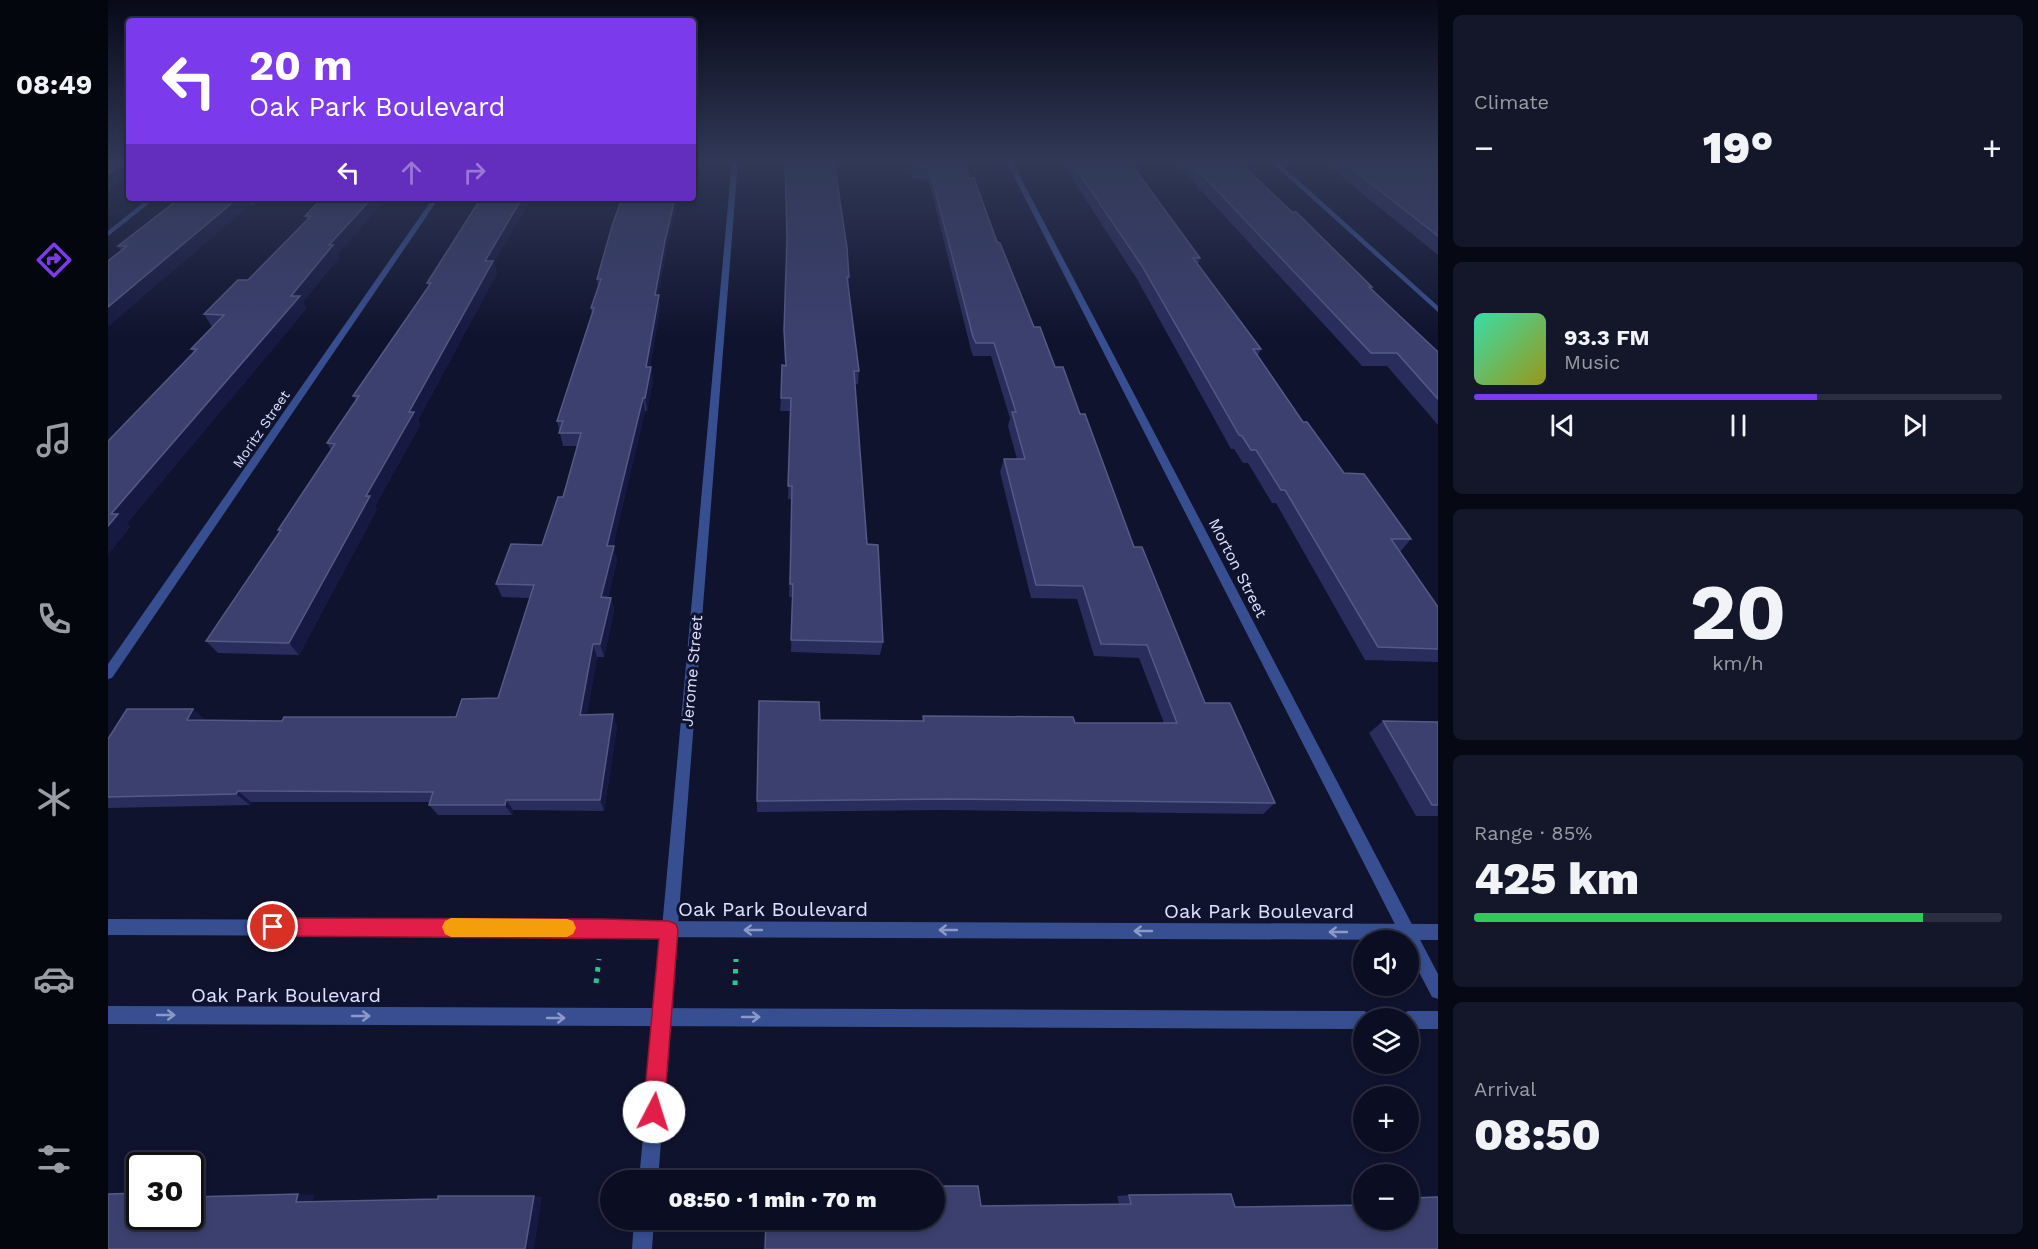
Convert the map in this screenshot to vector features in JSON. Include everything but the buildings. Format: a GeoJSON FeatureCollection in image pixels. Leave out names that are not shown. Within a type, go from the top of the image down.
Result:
{"type":"FeatureCollection","features":[{"type":"Feature","properties":{"kind":"street"},"geometry":{"type":"LineString","coordinates":[[108,234],[126,219]]}},
{"type":"Feature","properties":{"kind":"street","name":"Moritz Street"},"geometry":{"type":"LineString","coordinates":[[108,674],[421,219]]}},
{"type":"Feature","properties":{"kind":"street","name":"Jerome Street"},"geometry":{"type":"LineString","coordinates":[[649,1170],[730,219]]}},
{"type":"Feature","properties":{"kind":"street","name":"Morton Street"},"geometry":{"type":"LineString","coordinates":[[1039,219],[1406,930]]}},
{"type":"Feature","properties":{"kind":"street"},"geometry":{"type":"LineString","coordinates":[[1338,219],[1438,310]]}},
{"type":"Feature","properties":{"kind":"street","name":"Oak Park Boulevard"},"geometry":{"type":"LineString","coordinates":[[108,927],[1353,932]]}},
{"type":"Feature","properties":{"kind":"street","name":"Oak Park Boulevard"},"geometry":{"type":"LineString","coordinates":[[1419,932],[1438,932]]}},
{"type":"Feature","properties":{"kind":"street","name":"Morton Street"},"geometry":{"type":"LineString","coordinates":[[1419,955],[1438,991]]}},
{"type":"Feature","properties":{"kind":"street","name":"Oak Park Boulevard"},"geometry":{"type":"LineString","coordinates":[[108,1015],[1353,1020]]}},
{"type":"Feature","properties":{"kind":"street"},"geometry":{"type":"LineString","coordinates":[[1419,1020],[1438,1020]]}},
{"type":"Feature","properties":{"kind":"street"},"geometry":{"type":"LineString","coordinates":[[642,1249],[643,1230]]}},
{"type":"Feature","properties":{"kind":"path"},"geometry":{"type":"LineString","coordinates":[[596,983],[599,959]]}},
{"type":"Feature","properties":{"kind":"path"},"geometry":{"type":"LineString","coordinates":[[735,985],[736,959]]}},
{"type":"Feature","properties":{"kind":"slow traffic"},"geometry":{"type":"LineString","coordinates":[[451,927],[567,928]]}},
{"type":"Feature","properties":{"kind":"route"},"geometry":{"type":"LineString","coordinates":[[273,927],[669,930],[654,1112]]}}]}
